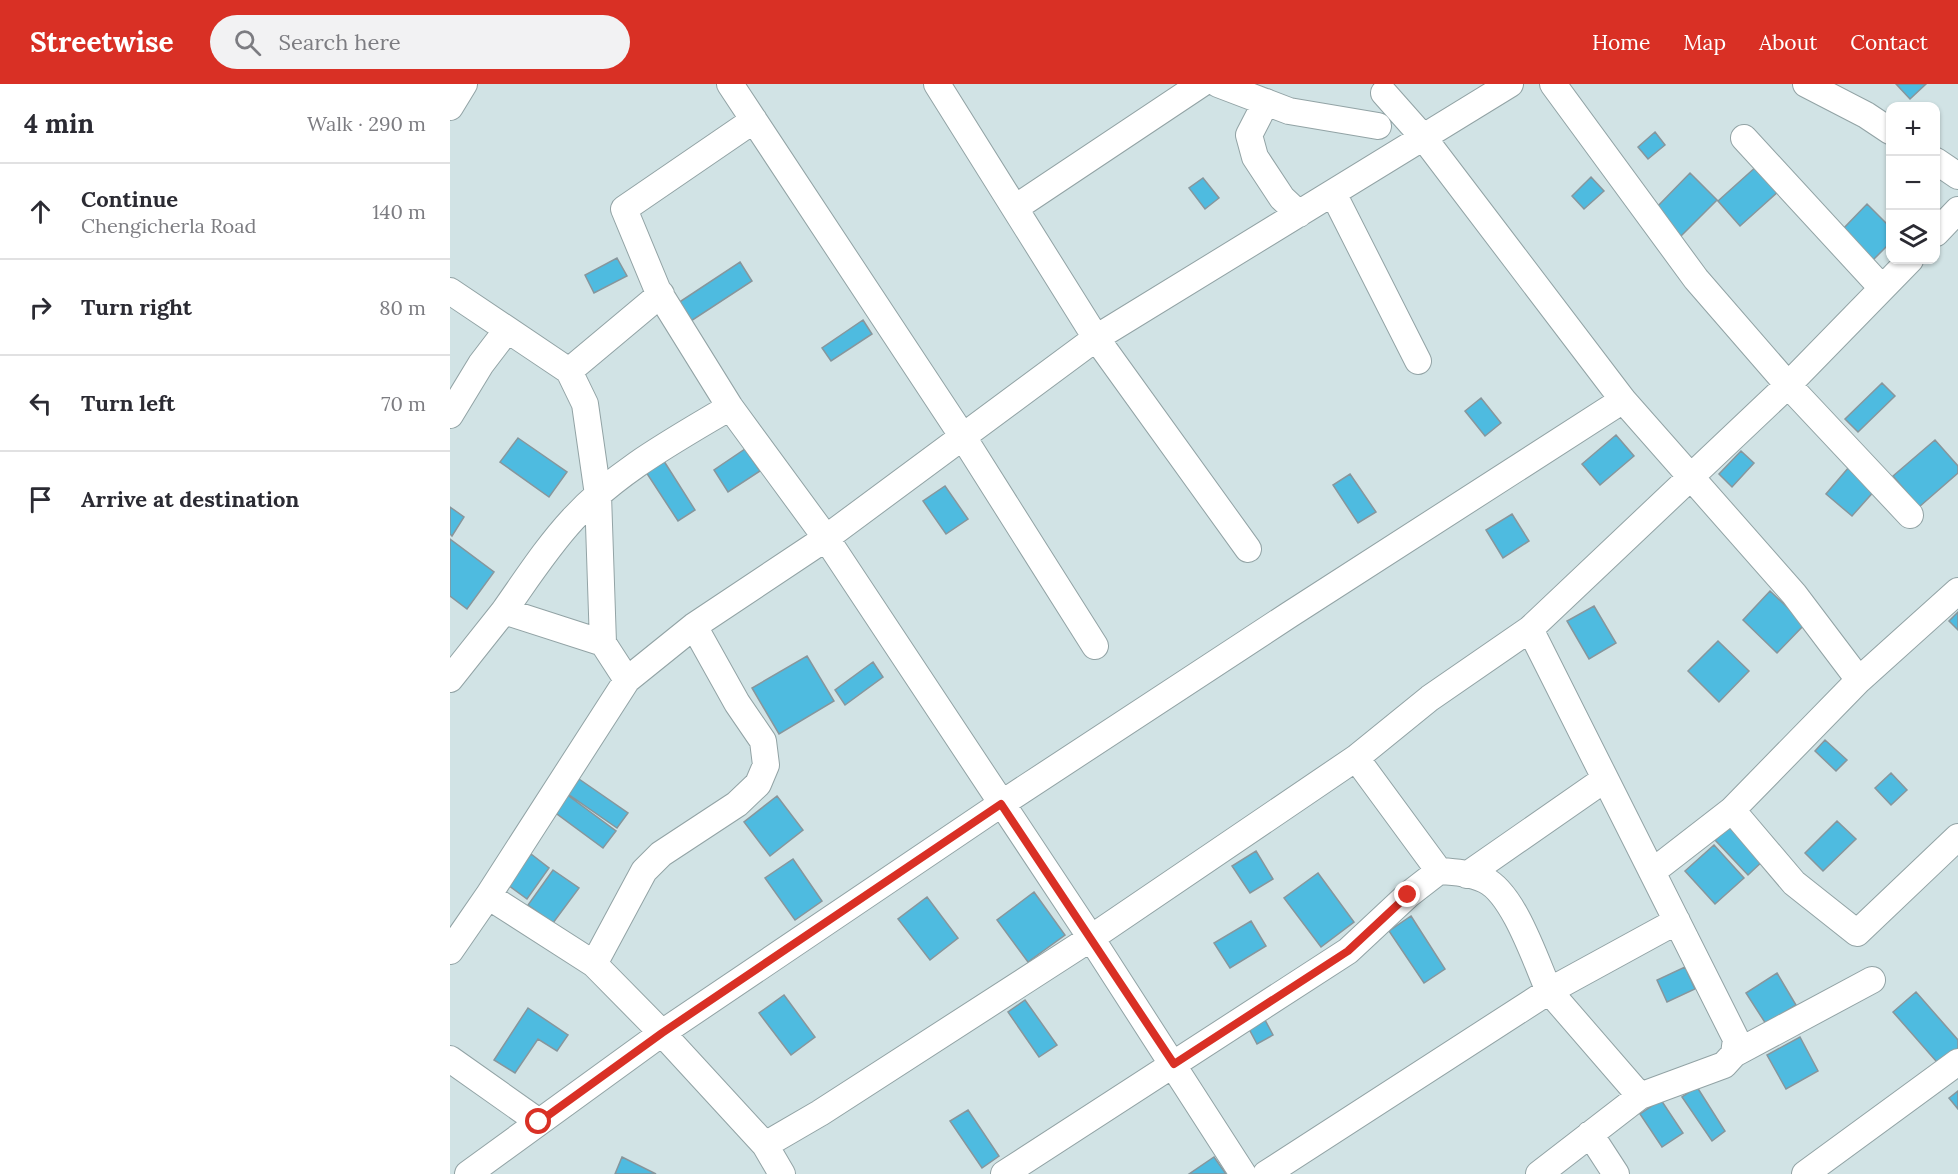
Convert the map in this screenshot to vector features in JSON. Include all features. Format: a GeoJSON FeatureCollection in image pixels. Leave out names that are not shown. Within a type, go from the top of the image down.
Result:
{"type":"FeatureCollection","features":[{"type":"Feature","properties":{"kind":"street"},"geometry":{"type":"LineString","coordinates":[[450,107],[464,84]]}},
{"type":"Feature","properties":{"kind":"street"},"geometry":{"type":"LineString","coordinates":[[730,84],[963,437],[1095,646]]}},
{"type":"Feature","properties":{"kind":"street"},"geometry":{"type":"LineString","coordinates":[[937,84],[1096,338],[1248,549]]}},
{"type":"Feature","properties":{"kind":"street"},"geometry":{"type":"LineString","coordinates":[[1015,208],[1201,84]]}},
{"type":"Feature","properties":{"kind":"street"},"geometry":{"type":"LineString","coordinates":[[1218,84],[1288,111],[1378,126]]}},
{"type":"Feature","properties":{"kind":"street"},"geometry":{"type":"LineString","coordinates":[[450,951],[627,680],[694,626],[826,538],[1096,338],[1510,84]]}},
{"type":"Feature","properties":{"kind":"street"},"geometry":{"type":"LineString","coordinates":[[1553,84],[1696,279],[1788,385],[1910,515]]}},
{"type":"Feature","properties":{"kind":"street"},"geometry":{"type":"LineString","coordinates":[[1806,84],[1866,115],[1886,128]]}},
{"type":"Feature","properties":{"kind":"street"},"geometry":{"type":"LineString","coordinates":[[1385,88],[1623,400],[1794,594],[1859,680]]}},
{"type":"Feature","properties":{"kind":"street"},"geometry":{"type":"LineString","coordinates":[[1373,168],[1385,88]]}},
{"type":"Feature","properties":{"kind":"street"},"geometry":{"type":"LineString","coordinates":[[1266,102],[1250,135],[1255,158],[1282,198],[1299,214]]}},
{"type":"Feature","properties":{"kind":"street"},"geometry":{"type":"LineString","coordinates":[[754,120],[624,209],[661,294],[730,407],[826,538],[1174,1064],[1243,1174]]}},
{"type":"Feature","properties":{"kind":"street"},"geometry":{"type":"LineString","coordinates":[[1744,138],[1882,288]]}},
{"type":"Feature","properties":{"kind":"street"},"geometry":{"type":"LineString","coordinates":[[1940,164],[1958,176]]}},
{"type":"Feature","properties":{"kind":"street"},"geometry":{"type":"LineString","coordinates":[[1333,193],[1418,361]]}},
{"type":"Feature","properties":{"kind":"street"},"geometry":{"type":"LineString","coordinates":[[1940,228],[1958,210]]}},
{"type":"Feature","properties":{"kind":"street"},"geometry":{"type":"LineString","coordinates":[[765,1145],[820,1113],[1091,938],[1356,758],[1430,698],[1530,629],[1788,385],[1906,264]]}},
{"type":"Feature","properties":{"kind":"street"},"geometry":{"type":"LineString","coordinates":[[450,291],[569,371],[585,404],[598,495],[603,643],[627,680]]}},
{"type":"Feature","properties":{"kind":"street"},"geometry":{"type":"LineString","coordinates":[[569,371],[661,294]]}},
{"type":"Feature","properties":{"kind":"street"},"geometry":{"type":"LineString","coordinates":[[450,415],[481,364],[507,330]]}},
{"type":"Feature","properties":{"kind":"street"},"geometry":{"type":"LineString","coordinates":[[468,1174],[662,1033],[1001,804],[1298,608],[1623,400]]}},
{"type":"Feature","properties":{"kind":"street"},"geometry":{"type":"LineString","coordinates":[[450,679],[504,611],[550,546],[574,518],[635,465],[730,407]]}},
{"type":"Feature","properties":{"kind":"street"},"geometry":{"type":"LineString","coordinates":[[1652,872],[1732,810],[1859,680],[1958,591]]}},
{"type":"Feature","properties":{"kind":"street"},"geometry":{"type":"LineString","coordinates":[[504,611],[603,643]]}},
{"type":"Feature","properties":{"kind":"street"},"geometry":{"type":"LineString","coordinates":[[594,964],[644,871],[661,854],[737,804],[759,784],[766,765],[763,741],[737,703],[694,626]]}},
{"type":"Feature","properties":{"kind":"street"},"geometry":{"type":"LineString","coordinates":[[1530,629],[1736,1039],[1734,1054]]}},
{"type":"Feature","properties":{"kind":"street"},"geometry":{"type":"LineString","coordinates":[[1356,758],[1439,871],[1485,880],[1499,891],[1512,908],[1549,991],[1640,1096]]}},
{"type":"Feature","properties":{"kind":"street"},"geometry":{"type":"LineString","coordinates":[[1467,875],[1605,779]]}},
{"type":"Feature","properties":{"kind":"street"},"geometry":{"type":"LineString","coordinates":[[1732,810],[1794,883],[1857,933],[1958,837]]}},
{"type":"Feature","properties":{"kind":"street"},"geometry":{"type":"LineString","coordinates":[[1004,1174],[1348,951],[1408,895],[1439,871]]}},
{"type":"Feature","properties":{"kind":"street"},"geometry":{"type":"LineString","coordinates":[[488,896],[594,964],[662,1033],[765,1145],[782,1174]]}},
{"type":"Feature","properties":{"kind":"street"},"geometry":{"type":"LineString","coordinates":[[1266,1174],[1549,991],[1677,921]]}},
{"type":"Feature","properties":{"kind":"street"},"geometry":{"type":"LineString","coordinates":[[1539,1174],[1640,1096],[1724,1065],[1734,1054],[1872,980]]}},
{"type":"Feature","properties":{"kind":"street"},"geometry":{"type":"LineString","coordinates":[[450,1059],[539,1122]]}},
{"type":"Feature","properties":{"kind":"street"},"geometry":{"type":"LineString","coordinates":[[1813,1172],[1958,1062]]}},
{"type":"Feature","properties":{"kind":"street"},"geometry":{"type":"LineString","coordinates":[[1590,1134],[1616,1174]]}},
{"type":"Feature","properties":{"kind":"building"},"geometry":{"type":"Polygon","coordinates":[[[1896,84],[1926,84],[1910,99],[1896,84]]]}},
{"type":"Feature","properties":{"kind":"building"},"geometry":{"type":"Polygon","coordinates":[[[1655,132],[1665,145],[1648,159],[1638,147],[1655,132]]]}},
{"type":"Feature","properties":{"kind":"building"},"geometry":{"type":"Polygon","coordinates":[[[1758,165],[1780,190],[1740,226],[1718,201],[1758,165]]]}},
{"type":"Feature","properties":{"kind":"building"},"geometry":{"type":"Polygon","coordinates":[[[1690,173],[1717,200],[1681,236],[1654,210],[1690,173]]]}},
{"type":"Feature","properties":{"kind":"building"},"geometry":{"type":"Polygon","coordinates":[[[1591,177],[1604,191],[1584,209],[1572,196],[1591,177]]]}},
{"type":"Feature","properties":{"kind":"building"},"geometry":{"type":"Polygon","coordinates":[[[1203,178],[1219,198],[1205,209],[1189,188],[1203,178]]]}},
{"type":"Feature","properties":{"kind":"building"},"geometry":{"type":"Polygon","coordinates":[[[1867,204],[1886,223],[1886,247],[1872,261],[1841,231],[1867,204]]]}},
{"type":"Feature","properties":{"kind":"building"},"geometry":{"type":"Polygon","coordinates":[[[617,258],[627,276],[594,293],[585,275],[617,258]]]}},
{"type":"Feature","properties":{"kind":"building"},"geometry":{"type":"Polygon","coordinates":[[[740,262],[752,281],[691,321],[678,303],[740,262]]]}},
{"type":"Feature","properties":{"kind":"building"},"geometry":{"type":"Polygon","coordinates":[[[863,320],[872,334],[831,361],[822,348],[863,320]]]}},
{"type":"Feature","properties":{"kind":"building"},"geometry":{"type":"Polygon","coordinates":[[[1882,383],[1895,396],[1858,432],[1845,419],[1882,383]]]}},
{"type":"Feature","properties":{"kind":"building"},"geometry":{"type":"Polygon","coordinates":[[[1481,398],[1501,423],[1485,436],[1465,411],[1481,398]]]}},
{"type":"Feature","properties":{"kind":"building"},"geometry":{"type":"Polygon","coordinates":[[[1616,435],[1634,456],[1600,485],[1582,464],[1616,435]]]}},
{"type":"Feature","properties":{"kind":"building"},"geometry":{"type":"Polygon","coordinates":[[[518,438],[567,472],[549,497],[500,462],[518,438]]]}},
{"type":"Feature","properties":{"kind":"building"},"geometry":{"type":"Polygon","coordinates":[[[1935,440],[1958,466],[1958,473],[1919,507],[1893,476],[1935,440]]]}},
{"type":"Feature","properties":{"kind":"building"},"geometry":{"type":"Polygon","coordinates":[[[745,449],[760,471],[728,492],[714,470],[745,449]]]}},
{"type":"Feature","properties":{"kind":"building"},"geometry":{"type":"Polygon","coordinates":[[[1741,451],[1754,463],[1732,487],[1719,474],[1741,451]]]}},
{"type":"Feature","properties":{"kind":"building"},"geometry":{"type":"Polygon","coordinates":[[[662,458],[695,510],[678,521],[644,469],[662,458]]]}},
{"type":"Feature","properties":{"kind":"building"},"geometry":{"type":"Polygon","coordinates":[[[1849,467],[1876,489],[1852,516],[1826,494],[1849,467]]]}},
{"type":"Feature","properties":{"kind":"building"},"geometry":{"type":"Polygon","coordinates":[[[1350,474],[1376,512],[1358,523],[1333,485],[1350,474]]]}},
{"type":"Feature","properties":{"kind":"building"},"geometry":{"type":"Polygon","coordinates":[[[945,486],[968,519],[946,534],[923,501],[945,486]]]}},
{"type":"Feature","properties":{"kind":"building"},"geometry":{"type":"Polygon","coordinates":[[[450,507],[464,517],[452,536],[450,534],[450,507]]]}},
{"type":"Feature","properties":{"kind":"building"},"geometry":{"type":"Polygon","coordinates":[[[1512,514],[1529,541],[1503,558],[1486,530],[1512,514]]]}},
{"type":"Feature","properties":{"kind":"building"},"geometry":{"type":"Polygon","coordinates":[[[450,539],[494,572],[467,609],[450,596],[450,539]]]}},
{"type":"Feature","properties":{"kind":"building"},"geometry":{"type":"Polygon","coordinates":[[[1770,591],[1805,624],[1777,653],[1743,620],[1770,591]]]}},
{"type":"Feature","properties":{"kind":"building"},"geometry":{"type":"Polygon","coordinates":[[[1594,606],[1616,643],[1589,659],[1567,621],[1594,606]]]}},
{"type":"Feature","properties":{"kind":"building"},"geometry":{"type":"Polygon","coordinates":[[[1958,612],[1958,630],[1949,621],[1958,612]]]}},
{"type":"Feature","properties":{"kind":"building"},"geometry":{"type":"Polygon","coordinates":[[[1718,641],[1749,671],[1719,702],[1688,671],[1718,641]]]}},
{"type":"Feature","properties":{"kind":"building"},"geometry":{"type":"Polygon","coordinates":[[[807,656],[834,701],[779,734],[752,688],[807,656]]]}},
{"type":"Feature","properties":{"kind":"building"},"geometry":{"type":"Polygon","coordinates":[[[873,662],[883,677],[845,705],[835,690],[873,662]]]}},
{"type":"Feature","properties":{"kind":"building"},"geometry":{"type":"Polygon","coordinates":[[[1825,740],[1847,760],[1836,771],[1815,751],[1825,740]]]}},
{"type":"Feature","properties":{"kind":"building"},"geometry":{"type":"Polygon","coordinates":[[[1891,773],[1907,790],[1891,805],[1875,788],[1891,773]]]}},
{"type":"Feature","properties":{"kind":"building"},"geometry":{"type":"Polygon","coordinates":[[[579,779],[628,813],[617,828],[568,794],[579,779]]]}},
{"type":"Feature","properties":{"kind":"building"},"geometry":{"type":"Polygon","coordinates":[[[566,794],[616,831],[603,848],[553,811],[566,794]]]}},
{"type":"Feature","properties":{"kind":"building"},"geometry":{"type":"Polygon","coordinates":[[[777,796],[803,830],[770,856],[744,822],[777,796]]]}},
{"type":"Feature","properties":{"kind":"building"},"geometry":{"type":"Polygon","coordinates":[[[1837,821],[1856,839],[1823,871],[1805,853],[1837,821]]]}},
{"type":"Feature","properties":{"kind":"building"},"geometry":{"type":"Polygon","coordinates":[[[1734,822],[1767,857],[1748,875],[1715,840],[1734,822]]]}},
{"type":"Feature","properties":{"kind":"building"},"geometry":{"type":"Polygon","coordinates":[[[1714,845],[1744,878],[1715,904],[1685,871],[1714,845]]]}},
{"type":"Feature","properties":{"kind":"building"},"geometry":{"type":"Polygon","coordinates":[[[1256,851],[1273,879],[1250,893],[1232,866],[1256,851]]]}},
{"type":"Feature","properties":{"kind":"building"},"geometry":{"type":"Polygon","coordinates":[[[531,854],[549,868],[527,899],[508,885],[531,854]]]}},
{"type":"Feature","properties":{"kind":"building"},"geometry":{"type":"Polygon","coordinates":[[[793,859],[822,901],[795,920],[765,878],[793,859]]]}},
{"type":"Feature","properties":{"kind":"building"},"geometry":{"type":"Polygon","coordinates":[[[553,870],[579,888],[553,923],[528,905],[553,870]]]}},
{"type":"Feature","properties":{"kind":"building"},"geometry":{"type":"Polygon","coordinates":[[[1318,873],[1354,922],[1321,947],[1284,898],[1318,873]]]}},
{"type":"Feature","properties":{"kind":"building"},"geometry":{"type":"Polygon","coordinates":[[[1034,892],[1065,935],[1028,962],[997,920],[1034,892]]]}},
{"type":"Feature","properties":{"kind":"building"},"geometry":{"type":"Polygon","coordinates":[[[927,897],[958,938],[930,960],[898,919],[927,897]]]}},
{"type":"Feature","properties":{"kind":"building"},"geometry":{"type":"Polygon","coordinates":[[[1411,916],[1445,969],[1424,983],[1389,931],[1411,916]]]}},
{"type":"Feature","properties":{"kind":"building"},"geometry":{"type":"Polygon","coordinates":[[[1251,921],[1266,946],[1230,968],[1214,943],[1251,921]]]}},
{"type":"Feature","properties":{"kind":"building"},"geometry":{"type":"Polygon","coordinates":[[[1685,967],[1695,989],[1667,1002],[1657,980],[1685,967]]]}},
{"type":"Feature","properties":{"kind":"building"},"geometry":{"type":"Polygon","coordinates":[[[1777,973],[1796,1005],[1766,1024],[1746,993],[1777,973]]]}},
{"type":"Feature","properties":{"kind":"building"},"geometry":{"type":"Polygon","coordinates":[[[1916,992],[1958,1040],[1958,1056],[1943,1069],[1893,1012],[1916,992]]]}},
{"type":"Feature","properties":{"kind":"building"},"geometry":{"type":"Polygon","coordinates":[[[784,995],[815,1037],[791,1055],[759,1013],[784,995]]]}},
{"type":"Feature","properties":{"kind":"building"},"geometry":{"type":"Polygon","coordinates":[[[1025,1000],[1057,1045],[1039,1057],[1008,1012],[1025,1000]]]}},
{"type":"Feature","properties":{"kind":"building"},"geometry":{"type":"Polygon","coordinates":[[[528,1008],[568,1035],[557,1051],[538,1039],[515,1073],[494,1060],[528,1008]]]}},
{"type":"Feature","properties":{"kind":"building"},"geometry":{"type":"Polygon","coordinates":[[[1264,1018],[1273,1035],[1257,1044],[1248,1027],[1264,1018]]]}},
{"type":"Feature","properties":{"kind":"building"},"geometry":{"type":"Polygon","coordinates":[[[1800,1037],[1818,1071],[1786,1089],[1767,1055],[1800,1037]]]}},
{"type":"Feature","properties":{"kind":"building"},"geometry":{"type":"Polygon","coordinates":[[[1697,1087],[1725,1131],[1712,1141],[1682,1097],[1697,1087]]]}},
{"type":"Feature","properties":{"kind":"building"},"geometry":{"type":"Polygon","coordinates":[[[1958,1091],[1958,1109],[1949,1098],[1958,1091]]]}},
{"type":"Feature","properties":{"kind":"building"},"geometry":{"type":"Polygon","coordinates":[[[1661,1100],[1683,1133],[1662,1147],[1640,1114],[1661,1100]]]}},
{"type":"Feature","properties":{"kind":"building"},"geometry":{"type":"Polygon","coordinates":[[[968,1110],[999,1156],[982,1168],[950,1121],[968,1110]]]}},
{"type":"Feature","properties":{"kind":"building"},"geometry":{"type":"Polygon","coordinates":[[[622,1157],[656,1174],[615,1174],[622,1157]]]}},
{"type":"Feature","properties":{"kind":"building"},"geometry":{"type":"Polygon","coordinates":[[[1214,1157],[1226,1174],[1189,1174],[1214,1157]]]}},
{"type":"Feature","properties":{"kind":"route"},"geometry":{"type":"LineString","coordinates":[[539,1122],[662,1033],[1001,804],[1174,1064],[1348,951],[1408,895]]}}]}
